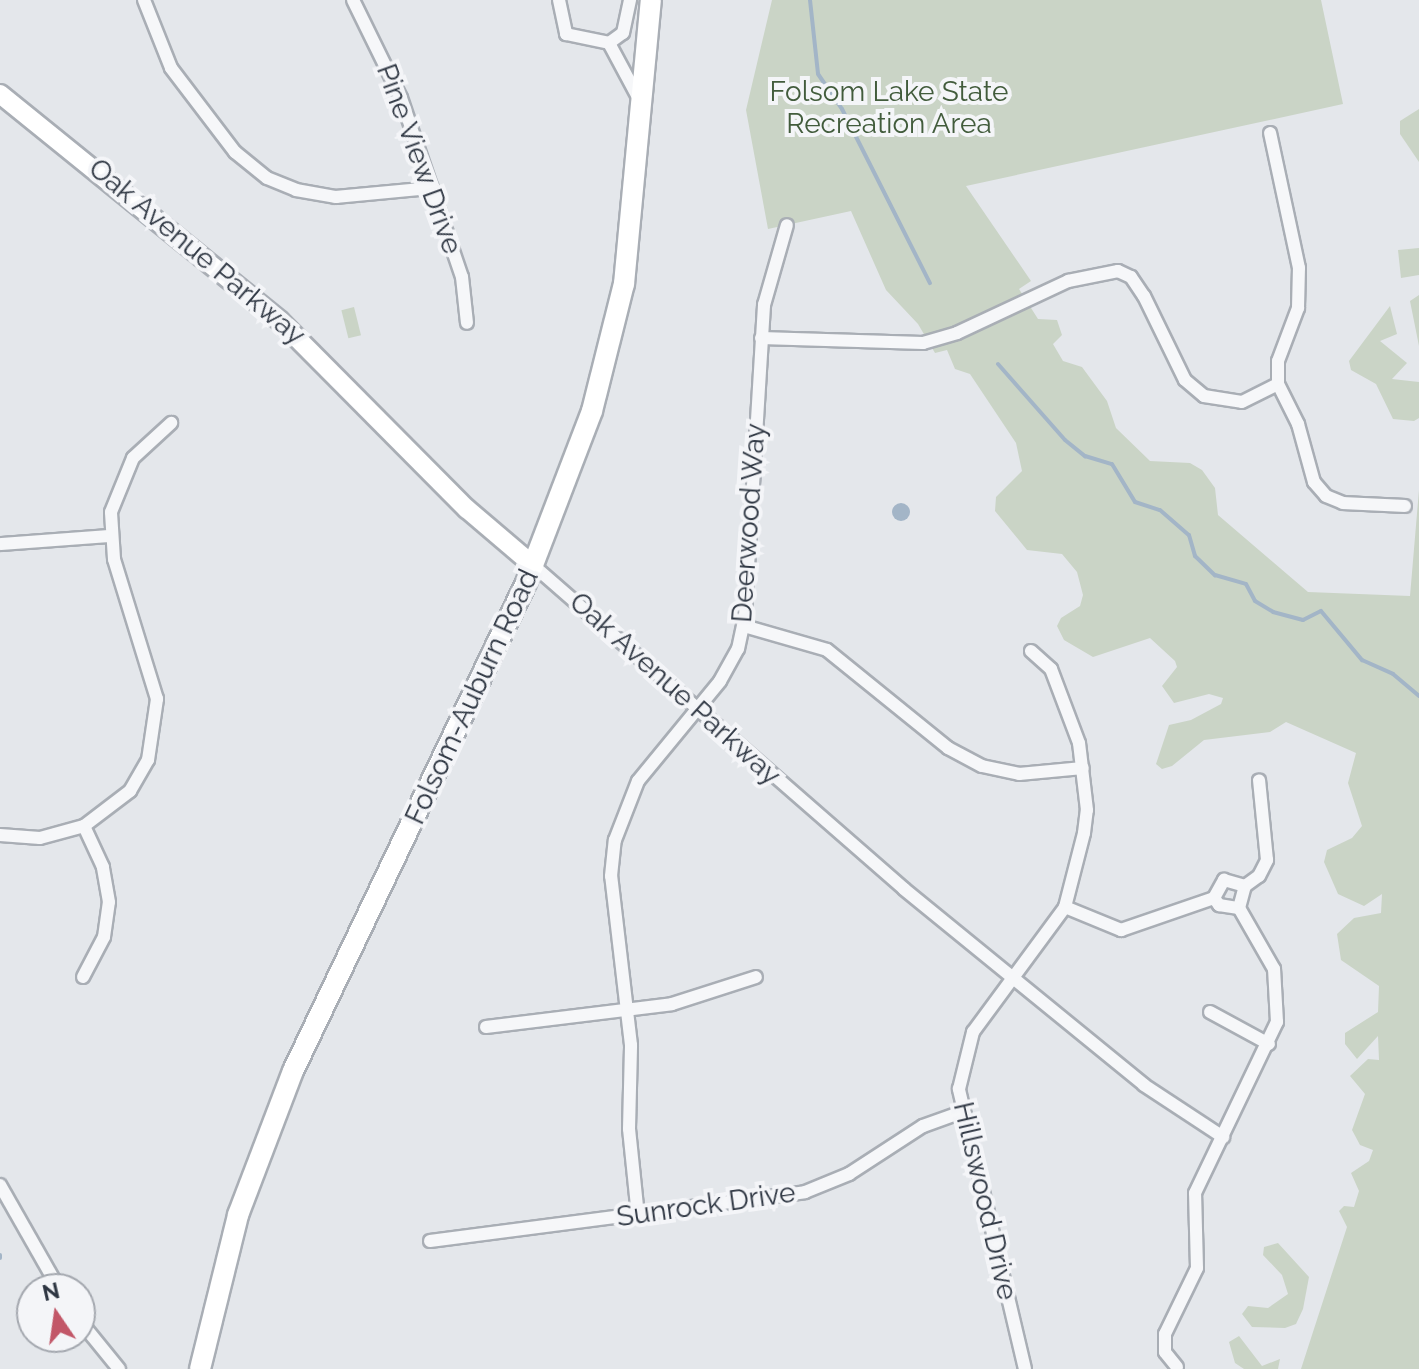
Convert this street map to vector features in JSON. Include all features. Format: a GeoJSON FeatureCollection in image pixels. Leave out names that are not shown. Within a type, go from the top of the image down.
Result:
{"type":"FeatureCollection","features":[{"type":"Feature","properties":{"kind":"main road","name":"Folsom-Auburn Road"},"geometry":{"type":"LineString","coordinates":[[200,1369],[238,1215],[293,1071],[534,566],[572,471],[612,341],[624,284],[651,0]]}},
{"type":"Feature","properties":{"kind":"main road","name":"Oak Avenue Parkway"},"geometry":{"type":"LineString","coordinates":[[0,94],[76,150],[280,321],[345,381],[467,509],[534,566]]}},
{"type":"Feature","properties":{"kind":"street"},"geometry":{"type":"LineString","coordinates":[[144,0],[171,68],[221,137],[259,172],[296,190],[336,197],[432,188]]}},
{"type":"Feature","properties":{"kind":"street","name":"Pine View Drive"},"geometry":{"type":"LineString","coordinates":[[353,0],[389,68],[432,188],[465,288],[467,323]]}},
{"type":"Feature","properties":{"kind":"street"},"geometry":{"type":"LineString","coordinates":[[559,0],[566,34],[609,43],[623,33],[630,0]]}},
{"type":"Feature","properties":{"kind":"street"},"geometry":{"type":"LineString","coordinates":[[609,43],[640,101]]}},
{"type":"Feature","properties":{"kind":"street"},"geometry":{"type":"LineString","coordinates":[[1270,133],[1300,282],[1298,308],[1278,361],[1278,384],[1298,424],[1314,482],[1326,496],[1343,503],[1405,506]]}},
{"type":"Feature","properties":{"kind":"street","name":"Deerwood Way"},"geometry":{"type":"LineString","coordinates":[[638,1216],[629,1129],[627,1010],[611,876],[615,840],[638,781],[730,666],[744,626],[761,338],[769,276],[787,225]]}},
{"type":"Feature","properties":{"kind":"street"},"geometry":{"type":"LineString","coordinates":[[761,338],[894,346],[930,342],[1068,281],[1118,271],[1138,287],[1185,380],[1204,396],[1242,402],[1278,384]]}},
{"type":"Feature","properties":{"kind":"street"},"geometry":{"type":"LineString","coordinates":[[0,835],[40,838],[84,826],[130,791],[148,760],[157,725],[154,679],[110,536],[120,478],[141,449],[171,423]]}},
{"type":"Feature","properties":{"kind":"street"},"geometry":{"type":"LineString","coordinates":[[0,544],[110,536]]}},
{"type":"Feature","properties":{"kind":"street","name":"Oak Avenue Parkway"},"geometry":{"type":"LineString","coordinates":[[534,566],[882,871],[1144,1085],[1223,1137]]}},
{"type":"Feature","properties":{"kind":"street"},"geometry":{"type":"LineString","coordinates":[[744,626],[827,650],[948,748],[982,766],[1019,774],[1083,768]]}},
{"type":"Feature","properties":{"kind":"street","name":"Hillswood Drive"},"geometry":{"type":"LineString","coordinates":[[1025,1369],[962,1112],[960,1077],[968,1042],[1012,976],[1065,907],[1084,833],[1083,768],[1051,669],[1031,651]]}},
{"type":"Feature","properties":{"kind":"street"},"geometry":{"type":"LineString","coordinates":[[1177,1367],[1165,1352],[1165,1334],[1194,1277],[1195,1193],[1269,1044],[1279,1007],[1274,969],[1239,908],[1245,886],[1259,876],[1267,860],[1259,780]]}},
{"type":"Feature","properties":{"kind":"street"},"geometry":{"type":"LineString","coordinates":[[83,977],[104,937],[109,902],[103,867],[84,826]]}},
{"type":"Feature","properties":{"kind":"street"},"geometry":{"type":"LineString","coordinates":[[1065,907],[1121,930],[1214,898],[1224,880],[1245,886]]}},
{"type":"Feature","properties":{"kind":"street"},"geometry":{"type":"LineString","coordinates":[[1214,898],[1219,905],[1239,908]]}},
{"type":"Feature","properties":{"kind":"street"},"geometry":{"type":"LineString","coordinates":[[486,1027],[701,998],[756,977]]}},
{"type":"Feature","properties":{"kind":"street"},"geometry":{"type":"LineString","coordinates":[[1210,1012],[1269,1044]]}},
{"type":"Feature","properties":{"kind":"street","name":"Sunrock Drive"},"geometry":{"type":"LineString","coordinates":[[430,1241],[805,1192],[849,1174],[923,1126],[962,1112]]}},
{"type":"Feature","properties":{"kind":"street"},"geometry":{"type":"LineString","coordinates":[[0,1185],[50,1273]]}},
{"type":"Feature","properties":{"kind":"street"},"geometry":{"type":"LineString","coordinates":[[96,1341],[119,1369]]}},
{"type":"Feature","properties":{"kind":"green space","name":"Folsom Lake State Recreation Area"},"geometry":{"type":"Polygon","coordinates":[[[772,0],[1321,0],[1343,104],[966,186],[1031,281],[1019,289],[1038,319],[1057,320],[1062,335],[1053,344],[1063,361],[1082,367],[1107,401],[1116,428],[1150,461],[1190,463],[1202,470],[1215,488],[1218,515],[1308,592],[1410,596],[1419,490],[1419,1369],[1301,1369],[1347,1227],[1339,1211],[1344,1206],[1354,1207],[1359,1191],[1351,1173],[1369,1161],[1373,1150],[1360,1145],[1352,1130],[1365,1094],[1350,1076],[1368,1059],[1379,1060],[1378,1036],[1357,1059],[1345,1044],[1345,1033],[1378,1012],[1379,986],[1341,960],[1337,934],[1354,918],[1381,913],[1382,894],[1364,906],[1338,894],[1324,862],[1327,850],[1352,838],[1362,826],[1348,783],[1356,753],[1286,722],[1270,732],[1204,740],[1172,766],[1162,769],[1156,764],[1169,725],[1191,720],[1221,704],[1223,698],[1209,694],[1174,703],[1162,686],[1177,667],[1175,661],[1150,638],[1093,657],[1064,640],[1057,626],[1061,618],[1080,606],[1083,595],[1077,572],[1062,554],[1027,550],[995,511],[996,497],[1022,471],[1016,443],[970,374],[955,369],[947,350],[935,353],[918,324],[886,290],[851,211],[768,229],[746,110],[772,0]]]}},
{"type":"Feature","properties":{"kind":"green space"},"geometry":{"type":"Polygon","coordinates":[[[1419,109],[1419,162],[1400,134],[1400,121],[1419,109]]]}},
{"type":"Feature","properties":{"kind":"green space"},"geometry":{"type":"Polygon","coordinates":[[[1419,248],[1419,275],[1401,278],[1398,250],[1419,248]]]}},
{"type":"Feature","properties":{"kind":"green space"},"geometry":{"type":"Polygon","coordinates":[[[1419,295],[1419,346],[1410,301],[1419,295]]]}},
{"type":"Feature","properties":{"kind":"green space"},"geometry":{"type":"Polygon","coordinates":[[[1390,306],[1397,334],[1380,341],[1407,363],[1392,379],[1419,382],[1419,418],[1414,421],[1393,419],[1376,384],[1351,370],[1349,361],[1390,306]]]}},
{"type":"Feature","properties":{"kind":"green space"},"geometry":{"type":"Polygon","coordinates":[[[354,307],[361,335],[348,338],[341,310],[354,307]]]}},
{"type":"Feature","properties":{"kind":"green space"},"geometry":{"type":"Polygon","coordinates":[[[1278,1243],[1309,1277],[1303,1309],[1296,1324],[1285,1328],[1252,1327],[1242,1314],[1248,1306],[1268,1308],[1288,1294],[1282,1275],[1263,1255],[1264,1247],[1278,1243]]]}},
{"type":"Feature","properties":{"kind":"green space"},"geometry":{"type":"Polygon","coordinates":[[[1239,1336],[1262,1366],[1280,1359],[1278,1369],[1244,1369],[1235,1363],[1229,1342],[1239,1336]]]}},
{"type":"Feature","properties":{"kind":"water"},"geometry":{"type":"Polygon","coordinates":[[[897,503],[905,503],[910,512],[908,519],[897,521],[892,516],[892,508],[897,503]]]}},
{"type":"Feature","properties":{"kind":"waterway"},"geometry":{"type":"LineString","coordinates":[[810,0],[818,74],[842,109],[930,283]]}},
{"type":"Feature","properties":{"kind":"waterway"},"geometry":{"type":"LineString","coordinates":[[998,364],[1065,440],[1085,456],[1112,464],[1135,502],[1160,510],[1189,535],[1195,556],[1215,575],[1246,584],[1255,601],[1273,612],[1303,620],[1321,611],[1362,660],[1393,674],[1419,696]]}}]}
